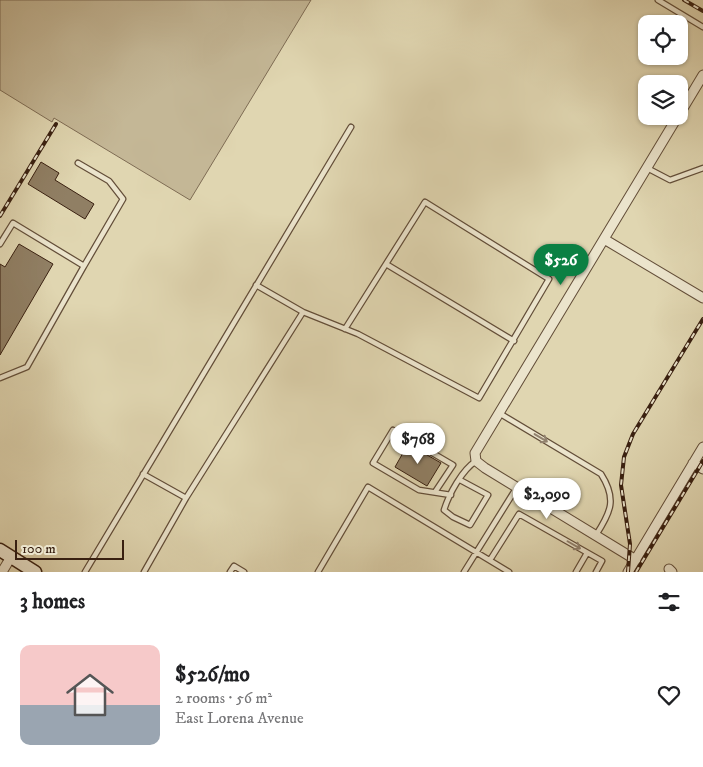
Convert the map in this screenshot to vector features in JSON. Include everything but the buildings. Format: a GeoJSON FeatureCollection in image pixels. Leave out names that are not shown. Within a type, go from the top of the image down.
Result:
{"type":"FeatureCollection","features":[{"type":"Feature","properties":{"kind":"street"},"geometry":{"type":"LineString","coordinates":[[688,100],[703,75]]}},
{"type":"Feature","properties":{"kind":"street"},"geometry":{"type":"LineString","coordinates":[[636,560],[476,461],[475,453],[673,125]]}},
{"type":"Feature","properties":{"kind":"street"},"geometry":{"type":"LineString","coordinates":[[604,239],[703,298]]}},
{"type":"Feature","properties":{"kind":"street"},"geometry":{"type":"LineString","coordinates":[[628,572],[703,447]]}},
{"type":"Feature","properties":{"kind":"street"},"geometry":{"type":"LineString","coordinates":[[693,463],[703,469]]}},
{"type":"Feature","properties":{"kind":"street"},"geometry":{"type":"LineString","coordinates":[[2,572],[5,554],[36,572]]}},
{"type":"Feature","properties":{"kind":"lane"},"geometry":{"type":"LineString","coordinates":[[658,0],[703,27]]}},
{"type":"Feature","properties":{"kind":"lane"},"geometry":{"type":"LineString","coordinates":[[85,572],[351,127]]}},
{"type":"Feature","properties":{"kind":"lane"},"geometry":{"type":"LineString","coordinates":[[0,378],[27,367],[123,199],[109,181],[78,163]]}},
{"type":"Feature","properties":{"kind":"lane"},"geometry":{"type":"LineString","coordinates":[[647,168],[670,180],[703,168]]}},
{"type":"Feature","properties":{"kind":"lane"},"geometry":{"type":"LineString","coordinates":[[256,285],[303,312],[345,329],[479,398],[549,279],[425,202],[345,329]]}},
{"type":"Feature","properties":{"kind":"lane"},"geometry":{"type":"LineString","coordinates":[[0,244],[13,223],[84,266]]}},
{"type":"Feature","properties":{"kind":"lane"},"geometry":{"type":"LineString","coordinates":[[386,264],[514,341]]}},
{"type":"Feature","properties":{"kind":"lane"},"geometry":{"type":"LineString","coordinates":[[144,572],[186,498],[303,312]]}},
{"type":"Feature","properties":{"kind":"lane"},"geometry":{"type":"LineString","coordinates":[[499,413],[601,474],[607,484],[612,502],[607,518],[596,536]]}},
{"type":"Feature","properties":{"kind":"lane"},"geometry":{"type":"LineString","coordinates":[[435,492],[453,465],[393,430],[373,463],[419,490],[451,495]]}},
{"type":"Feature","properties":{"kind":"lane"},"geometry":{"type":"LineString","coordinates":[[460,480],[488,496],[470,525],[453,517],[444,510],[451,495],[460,480],[469,466],[476,461]]}},
{"type":"Feature","properties":{"kind":"lane"},"geometry":{"type":"LineString","coordinates":[[143,474],[186,498]]}},
{"type":"Feature","properties":{"kind":"lane"},"geometry":{"type":"LineString","coordinates":[[318,572],[368,487],[509,572]]}},
{"type":"Feature","properties":{"kind":"lane"},"geometry":{"type":"LineString","coordinates":[[464,572],[517,487]]}},
{"type":"Feature","properties":{"kind":"lane"},"geometry":{"type":"LineString","coordinates":[[490,560],[519,514],[602,562],[596,572]]}},
{"type":"Feature","properties":{"kind":"lane"},"geometry":{"type":"LineString","coordinates":[[576,572],[587,553]]}},
{"type":"Feature","properties":{"kind":"lane"},"geometry":{"type":"LineString","coordinates":[[230,572],[234,566],[244,572]]}},
{"type":"Feature","properties":{"kind":"shaded area"},"geometry":{"type":"Polygon","coordinates":[[[0,0],[311,0],[190,200],[54,118],[52,122],[0,90],[0,0]]]}},
{"type":"Feature","properties":{"kind":"railway"},"geometry":{"type":"LineString","coordinates":[[684,0],[703,11]]}},
{"type":"Feature","properties":{"kind":"railway"},"geometry":{"type":"LineString","coordinates":[[0,216],[56,124]]}},
{"type":"Feature","properties":{"kind":"railway"},"geometry":{"type":"LineString","coordinates":[[628,572],[630,544],[621,485],[624,457],[633,434],[703,319]]}},
{"type":"Feature","properties":{"kind":"railway"},"geometry":{"type":"LineString","coordinates":[[636,572],[703,461]]}}]}
